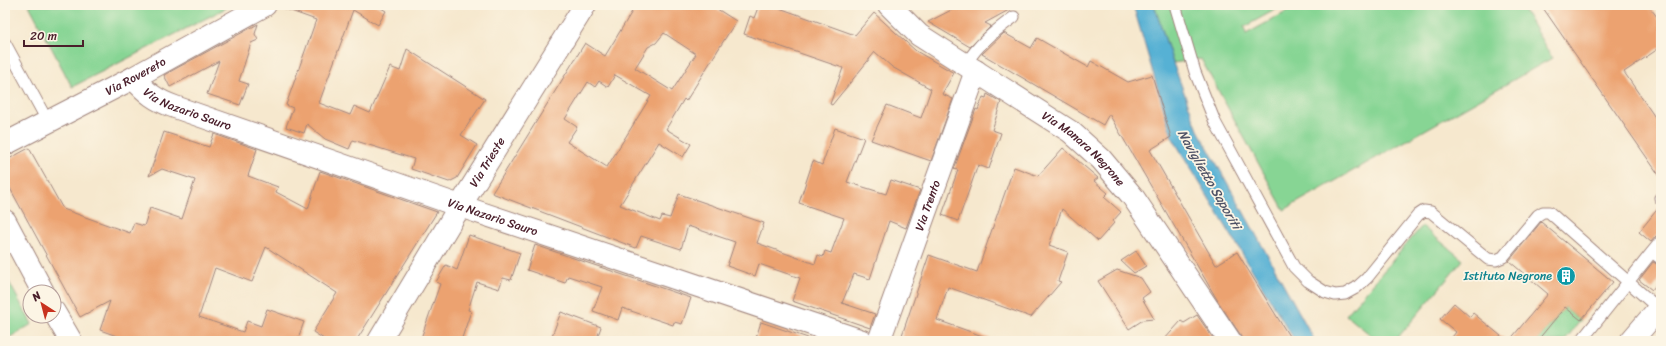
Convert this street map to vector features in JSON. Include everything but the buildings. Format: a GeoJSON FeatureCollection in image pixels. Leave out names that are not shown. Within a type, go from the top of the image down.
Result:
{"type":"FeatureCollection","features":[{"type":"Feature","properties":{"kind":"street","name":"Via Rovereto"},"geometry":{"type":"LineString","coordinates":[[5,144],[133,78],[265,5]]}},
{"type":"Feature","properties":{"kind":"street","name":"Via Trieste"},"geometry":{"type":"LineString","coordinates":[[379,341],[460,206],[585,5]]}},
{"type":"Feature","properties":{"kind":"street","name":"Via Manara Negrone"},"geometry":{"type":"LineString","coordinates":[[892,6],[919,35],[1071,132],[1101,159],[1133,197],[1230,341]]}},
{"type":"Feature","properties":{"kind":"street","name":"Via Trento"},"geometry":{"type":"LineString","coordinates":[[879,341],[971,68]]}},
{"type":"Feature","properties":{"kind":"street","name":"Via Nazario Sauro"},"geometry":{"type":"LineString","coordinates":[[133,78],[146,93],[174,108],[862,341]]}},
{"type":"Feature","properties":{"kind":"street"},"geometry":{"type":"LineString","coordinates":[[5,221],[39,284]]}},
{"type":"Feature","properties":{"kind":"street"},"geometry":{"type":"LineString","coordinates":[[1631,341],[1660,308]]}},
{"type":"Feature","properties":{"kind":"street"},"geometry":{"type":"LineString","coordinates":[[61,324],[70,341]]}},
{"type":"Feature","properties":{"kind":"lane"},"geometry":{"type":"LineString","coordinates":[[1175,5],[1196,72],[1215,122],[1294,267],[1308,281],[1325,292],[1335,295],[1344,294],[1356,288],[1367,278],[1418,215],[1424,211],[1431,212],[1488,259],[1496,260],[1503,257],[1538,215],[1543,212],[1549,212],[1628,282],[1660,308]]}},
{"type":"Feature","properties":{"kind":"lane"},"geometry":{"type":"LineString","coordinates":[[971,68],[975,50],[991,34],[1014,16]]}},
{"type":"Feature","properties":{"kind":"lane"},"geometry":{"type":"LineString","coordinates":[[5,43],[48,122]]}},
{"type":"Feature","properties":{"kind":"lane"},"geometry":{"type":"LineString","coordinates":[[1581,341],[1628,282],[1657,256],[1661,241]]}},
{"type":"Feature","properties":{"kind":"green space"},"geometry":{"type":"Polygon","coordinates":[[[29,5],[232,5],[72,87],[29,5]]]}},
{"type":"Feature","properties":{"kind":"green space"},"geometry":{"type":"Polygon","coordinates":[[[1154,5],[1284,5],[1244,27],[1246,34],[1299,5],[1521,5],[1552,58],[1284,210],[1201,59],[1173,63],[1154,5]]]}},
{"type":"Feature","properties":{"kind":"green space"},"geometry":{"type":"Polygon","coordinates":[[[1422,226],[1463,260],[1395,341],[1378,341],[1346,315],[1422,226]]]}},
{"type":"Feature","properties":{"kind":"green space"},"geometry":{"type":"Polygon","coordinates":[[[5,275],[22,306],[22,324],[32,324],[5,340],[5,275]]]}},
{"type":"Feature","properties":{"kind":"green space"},"geometry":{"type":"Polygon","coordinates":[[[1565,307],[1581,320],[1564,341],[1537,341],[1565,307]]]}},
{"type":"Feature","properties":{"kind":"water","name":"Naviglietto Saporiti"},"geometry":{"type":"Polygon","coordinates":[[[1133,5],[1154,5],[1173,63],[1198,130],[1315,341],[1295,341],[1172,137],[1133,5]]]}},
{"type":"Feature","properties":{"kind":"place","name":"Istituto Negrone"},"geometry":{"type":"Point","coordinates":[1566,276]}}]}
